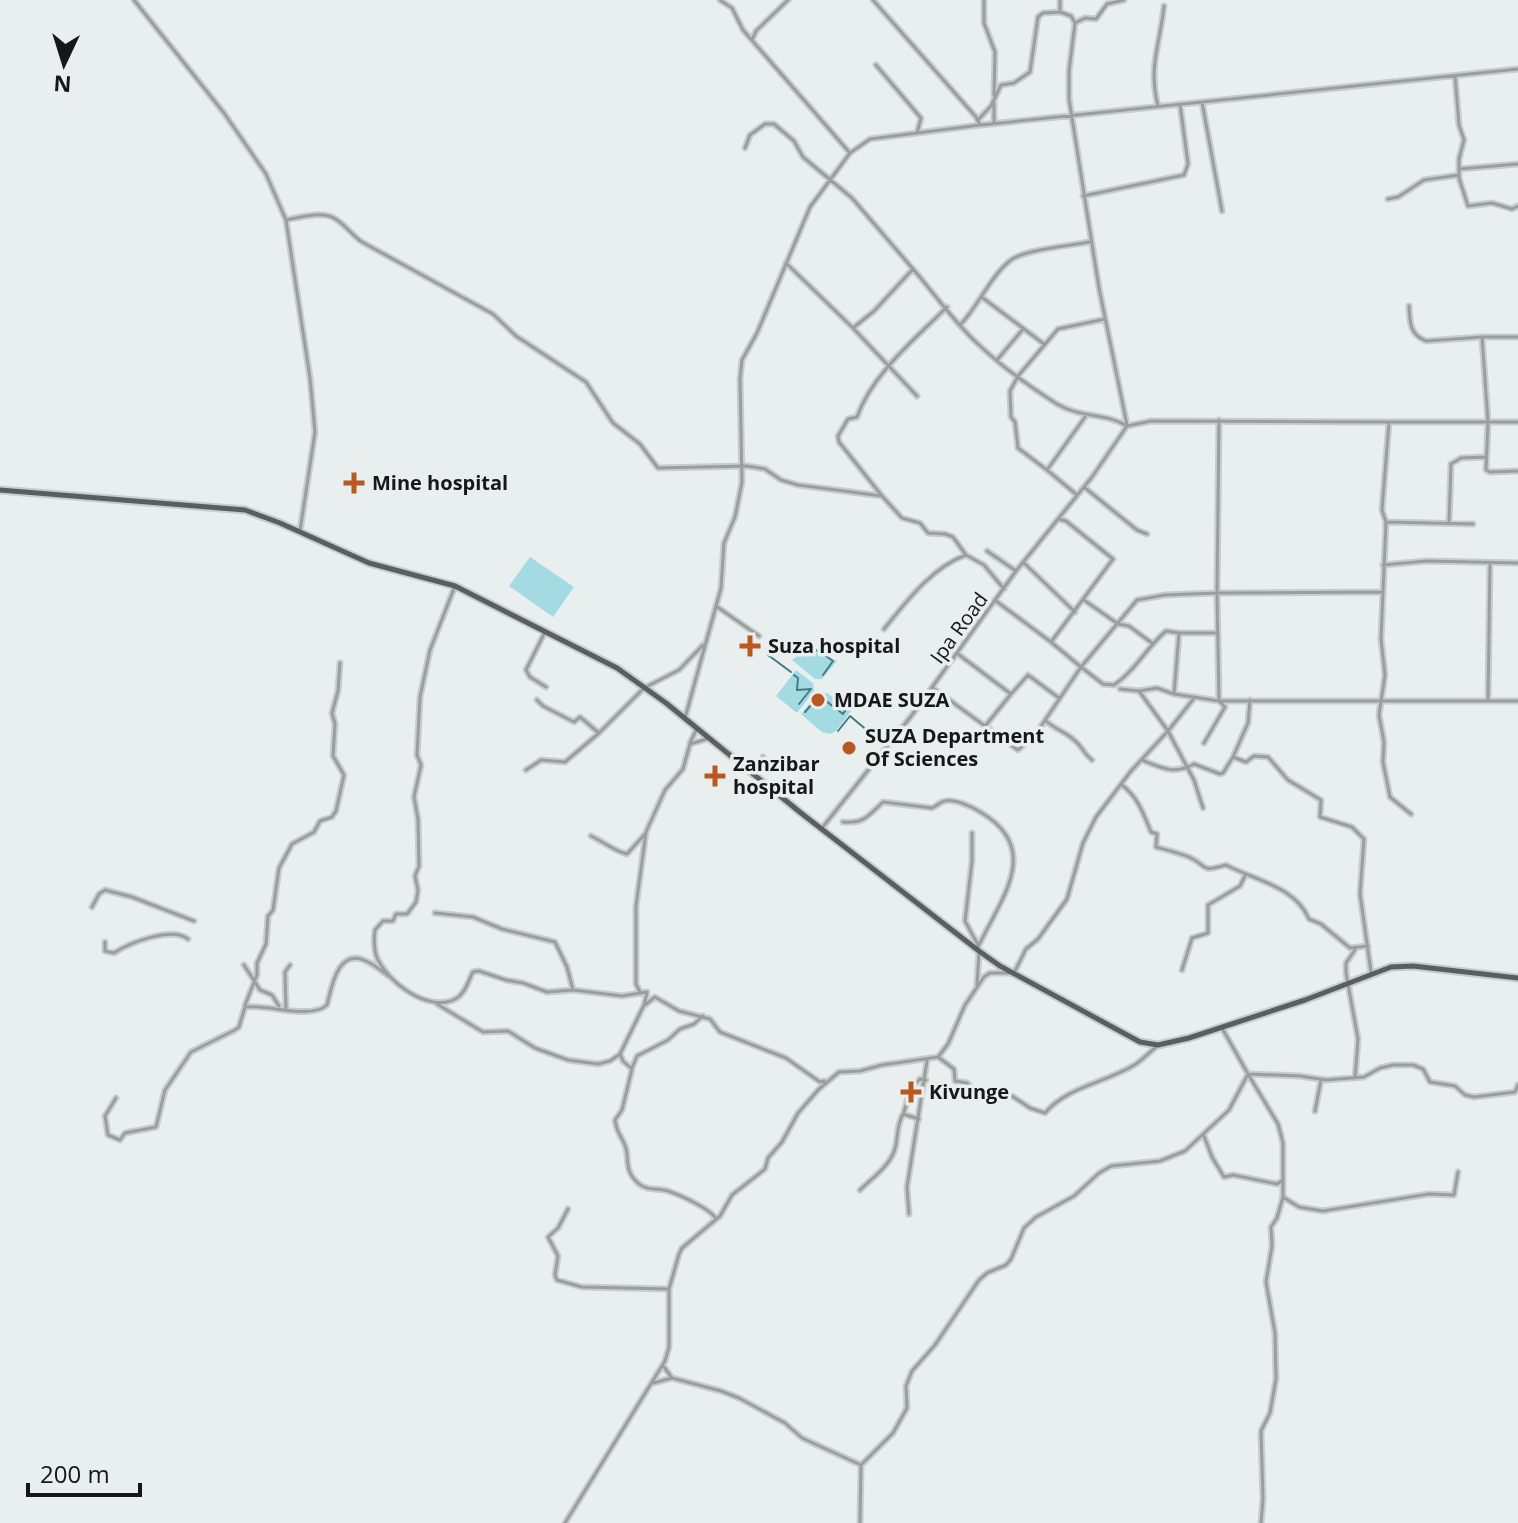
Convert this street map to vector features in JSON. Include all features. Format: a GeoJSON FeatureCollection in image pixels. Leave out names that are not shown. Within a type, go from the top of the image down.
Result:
{"type":"FeatureCollection","features":[{"type":"Feature","properties":{"kind":"main road"},"geometry":{"type":"LineString","coordinates":[[0,490],[232,508],[300,531],[369,563],[455,586],[617,668],[979,949],[1014,973],[1124,1035],[1158,1045],[1222,1028],[1391,967],[1413,966],[1518,978]]}},
{"type":"Feature","properties":{"kind":"street"},"geometry":{"type":"LineString","coordinates":[[134,0],[224,113],[266,174],[286,220],[315,432],[300,531]]}},
{"type":"Feature","properties":{"kind":"street"},"geometry":{"type":"LineString","coordinates":[[720,0],[732,8],[743,30],[850,153]]}},
{"type":"Feature","properties":{"kind":"street"},"geometry":{"type":"LineString","coordinates":[[752,40],[754,33],[788,0]]}},
{"type":"Feature","properties":{"kind":"street"},"geometry":{"type":"LineString","coordinates":[[873,0],[979,123]]}},
{"type":"Feature","properties":{"kind":"street"},"geometry":{"type":"LineString","coordinates":[[984,0],[984,23],[995,52],[994,123]]}},
{"type":"Feature","properties":{"kind":"street"},"geometry":{"type":"LineString","coordinates":[[1060,0],[1060,12]]}},
{"type":"Feature","properties":{"kind":"street"},"geometry":{"type":"LineString","coordinates":[[1075,23],[1085,18],[1096,19],[1107,4],[1124,0]]}},
{"type":"Feature","properties":{"kind":"street"},"geometry":{"type":"LineString","coordinates":[[1158,106],[1152,85],[1154,55],[1164,6]]}},
{"type":"Feature","properties":{"kind":"street"},"geometry":{"type":"LineString","coordinates":[[979,123],[1001,85],[1014,83],[1030,72],[1038,17],[1043,13],[1060,12],[1071,16],[1075,23],[1068,86],[1071,115],[1105,319],[1127,426]]}},
{"type":"Feature","properties":{"kind":"street"},"geometry":{"type":"LineString","coordinates":[[876,65],[921,118],[917,133]]}},
{"type":"Feature","properties":{"kind":"street"},"geometry":{"type":"LineString","coordinates":[[685,718],[721,588],[724,543],[735,517],[743,465],[742,360],[757,333],[810,207],[850,153],[870,139],[979,123],[1518,69]]}},
{"type":"Feature","properties":{"kind":"street"},"geometry":{"type":"LineString","coordinates":[[1455,76],[1459,125],[1464,140],[1459,172],[1461,189],[1469,207],[1488,203],[1508,209],[1518,206]]}},
{"type":"Feature","properties":{"kind":"street"},"geometry":{"type":"LineString","coordinates":[[1202,102],[1222,211]]}},
{"type":"Feature","properties":{"kind":"street"},"geometry":{"type":"LineString","coordinates":[[1083,196],[1184,175],[1188,164],[1180,104]]}},
{"type":"Feature","properties":{"kind":"street"},"geometry":{"type":"LineString","coordinates":[[745,148],[750,135],[765,124],[774,124],[790,137],[803,157],[852,198],[977,344],[1059,405],[1086,416],[1119,420],[1127,426],[1151,421],[1219,420],[1518,422]]}},
{"type":"Feature","properties":{"kind":"street"},"geometry":{"type":"LineString","coordinates":[[1388,199],[1398,197],[1424,180],[1518,164]]}},
{"type":"Feature","properties":{"kind":"street"},"geometry":{"type":"LineString","coordinates":[[286,220],[315,215],[336,218],[362,242],[493,314],[516,336],[586,382],[613,423],[640,444],[658,468],[743,465],[765,469],[781,480],[798,485],[882,496]]}},
{"type":"Feature","properties":{"kind":"street"},"geometry":{"type":"LineString","coordinates":[[961,324],[1000,271],[1017,256],[1091,241]]}},
{"type":"Feature","properties":{"kind":"street"},"geometry":{"type":"LineString","coordinates":[[786,263],[917,396]]}},
{"type":"Feature","properties":{"kind":"street"},"geometry":{"type":"LineString","coordinates":[[853,328],[874,311],[913,269]]}},
{"type":"Feature","properties":{"kind":"street"},"geometry":{"type":"LineString","coordinates":[[982,298],[1044,344]]}},
{"type":"Feature","properties":{"kind":"street"},"geometry":{"type":"LineString","coordinates":[[1409,306],[1411,328],[1418,338],[1426,341],[1518,337]]}},
{"type":"Feature","properties":{"kind":"street"},"geometry":{"type":"LineString","coordinates":[[947,307],[889,367],[866,398],[857,417],[848,419],[838,436],[839,442],[902,518],[920,523],[928,533],[953,537],[966,555],[984,565],[1004,589]]}},
{"type":"Feature","properties":{"kind":"street"},"geometry":{"type":"LineString","coordinates":[[1077,495],[1018,448],[1015,422],[1011,417],[1010,391],[1018,376],[1058,329],[1105,319]]}},
{"type":"Feature","properties":{"kind":"street"},"geometry":{"type":"LineString","coordinates":[[997,360],[1024,328]]}},
{"type":"Feature","properties":{"kind":"street"},"geometry":{"type":"LineString","coordinates":[[1482,337],[1488,422],[1487,472],[1518,471]]}},
{"type":"Feature","properties":{"kind":"street"},"geometry":{"type":"LineString","coordinates":[[1047,470],[1086,416]]}},
{"type":"Feature","properties":{"kind":"street"},"geometry":{"type":"LineString","coordinates":[[1204,743],[1224,710],[1219,701],[1217,593],[1219,420]]}},
{"type":"Feature","properties":{"kind":"street"},"geometry":{"type":"LineString","coordinates":[[1389,422],[1382,510],[1386,522],[1381,639],[1385,675],[1379,700],[1387,787],[1390,797],[1411,814]]}},
{"type":"Feature","properties":{"kind":"street","name":"Ipa Road"},"geometry":{"type":"LineString","coordinates":[[822,828],[933,688],[1016,571],[1084,487],[1127,426]]}},
{"type":"Feature","properties":{"kind":"street"},"geometry":{"type":"LineString","coordinates":[[1449,523],[1451,464],[1461,458],[1486,457]]}},
{"type":"Feature","properties":{"kind":"street"},"geometry":{"type":"LineString","coordinates":[[1084,487],[1137,530],[1147,534]]}},
{"type":"Feature","properties":{"kind":"street"},"geometry":{"type":"LineString","coordinates":[[1051,642],[1113,559],[1066,521],[1058,519]]}},
{"type":"Feature","properties":{"kind":"street"},"geometry":{"type":"LineString","coordinates":[[1386,522],[1473,524]]}},
{"type":"Feature","properties":{"kind":"street"},"geometry":{"type":"LineString","coordinates":[[987,551],[1016,571]]}},
{"type":"Feature","properties":{"kind":"street"},"geometry":{"type":"LineString","coordinates":[[884,629],[906,602],[950,563],[966,555]]}},
{"type":"Feature","properties":{"kind":"street"},"geometry":{"type":"LineString","coordinates":[[1383,565],[1427,561],[1518,563]]}},
{"type":"Feature","properties":{"kind":"street"},"geometry":{"type":"LineString","coordinates":[[1023,562],[1075,612]]}},
{"type":"Feature","properties":{"kind":"street"},"geometry":{"type":"LineString","coordinates":[[1488,700],[1490,563]]}},
{"type":"Feature","properties":{"kind":"street"},"geometry":{"type":"LineString","coordinates":[[393,979],[375,952],[375,930],[383,921],[393,921],[396,914],[404,916],[416,902],[418,890],[415,876],[419,866],[414,797],[421,771],[417,755],[420,697],[430,650],[455,586]]}},
{"type":"Feature","properties":{"kind":"street"},"geometry":{"type":"LineString","coordinates":[[933,688],[1018,750],[1035,735],[1081,667],[1129,607],[1146,597],[1217,593],[1382,592]]}},
{"type":"Feature","properties":{"kind":"street"},"geometry":{"type":"LineString","coordinates":[[996,600],[1103,684],[1114,685],[1132,671],[1152,643],[1166,631],[1218,633]]}},
{"type":"Feature","properties":{"kind":"street"},"geometry":{"type":"LineString","coordinates":[[1084,600],[1152,643]]}},
{"type":"Feature","properties":{"kind":"street"},"geometry":{"type":"LineString","coordinates":[[716,606],[759,636]]}},
{"type":"Feature","properties":{"kind":"street"},"geometry":{"type":"LineString","coordinates":[[545,632],[526,670],[530,677],[546,687]]}},
{"type":"Feature","properties":{"kind":"street"},"geometry":{"type":"LineString","coordinates":[[1174,694],[1179,633]]}},
{"type":"Feature","properties":{"kind":"street"},"geometry":{"type":"LineString","coordinates":[[526,770],[541,760],[565,762],[644,688],[679,670],[705,643]]}},
{"type":"Feature","properties":{"kind":"street"},"geometry":{"type":"LineString","coordinates":[[958,654],[1011,694]]}},
{"type":"Feature","properties":{"kind":"street"},"geometry":{"type":"LineString","coordinates":[[245,1005],[266,944],[268,916],[273,910],[276,877],[283,858],[292,844],[314,832],[320,821],[332,817],[337,808],[344,775],[334,759],[335,724],[332,713],[338,691],[340,663]]}},
{"type":"Feature","properties":{"kind":"street"},"geometry":{"type":"LineString","coordinates":[[986,725],[1028,675],[1059,698]]}},
{"type":"Feature","properties":{"kind":"street"},"geometry":{"type":"LineString","coordinates":[[1120,689],[1139,691],[1157,688],[1219,701],[1518,701]]}},
{"type":"Feature","properties":{"kind":"street"},"geometry":{"type":"LineString","coordinates":[[1139,691],[1168,731],[1187,767],[1203,808]]}},
{"type":"Feature","properties":{"kind":"street"},"geometry":{"type":"LineString","coordinates":[[565,1523],[663,1366],[669,1347],[669,1289],[682,1248],[716,1220],[732,1195],[765,1169],[768,1158],[782,1142],[798,1113],[831,1078],[839,1072],[927,1061],[944,1051],[965,1005],[984,977],[990,973],[1014,973],[1026,949],[1038,939],[1067,899],[1087,832],[1195,697]]}},
{"type":"Feature","properties":{"kind":"street"},"geometry":{"type":"LineString","coordinates":[[537,700],[574,722],[580,717],[599,733]]}},
{"type":"Feature","properties":{"kind":"street"},"geometry":{"type":"LineString","coordinates":[[1142,760],[1170,771],[1194,764],[1223,773],[1248,723],[1250,700]]}},
{"type":"Feature","properties":{"kind":"street"},"geometry":{"type":"LineString","coordinates":[[1045,720],[1058,732],[1074,739],[1092,760]]}},
{"type":"Feature","properties":{"kind":"street"},"geometry":{"type":"LineString","coordinates":[[591,836],[627,854],[646,832],[665,790],[683,769],[697,728]]}},
{"type":"Feature","properties":{"kind":"street"},"geometry":{"type":"LineString","coordinates":[[690,744],[710,738]]}},
{"type":"Feature","properties":{"kind":"street"},"geometry":{"type":"LineString","coordinates":[[1233,757],[1246,762],[1254,756],[1268,757],[1288,780],[1321,800],[1320,817],[1352,827],[1364,839],[1360,894],[1371,972]]}},
{"type":"Feature","properties":{"kind":"street"},"geometry":{"type":"LineString","coordinates":[[751,772],[763,757]]}},
{"type":"Feature","properties":{"kind":"street"},"geometry":{"type":"LineString","coordinates":[[1122,785],[1132,793],[1145,814],[1151,832],[1157,834],[1156,847],[1187,856],[1211,870],[1226,865],[1284,891],[1305,908],[1309,919],[1321,924],[1350,948],[1368,946]]}},
{"type":"Feature","properties":{"kind":"street"},"geometry":{"type":"LineString","coordinates":[[843,822],[856,823],[865,819],[883,802],[932,808],[950,800],[974,808],[998,823],[1012,846],[1014,859],[1007,893],[992,916],[979,949]]}},
{"type":"Feature","properties":{"kind":"street"},"geometry":{"type":"LineString","coordinates":[[646,832],[636,906],[636,984],[638,993],[647,992]]}},
{"type":"Feature","properties":{"kind":"street"},"geometry":{"type":"LineString","coordinates":[[972,833],[965,921],[979,949],[980,965],[975,991]]}},
{"type":"Feature","properties":{"kind":"street"},"geometry":{"type":"LineString","coordinates":[[1182,970],[1192,938],[1208,933],[1208,905],[1240,886],[1245,876]]}},
{"type":"Feature","properties":{"kind":"street"},"geometry":{"type":"LineString","coordinates":[[92,907],[105,890],[194,921]]}},
{"type":"Feature","properties":{"kind":"street"},"geometry":{"type":"LineString","coordinates":[[435,913],[459,918],[473,917],[502,929],[555,942],[567,967],[573,990]]}},
{"type":"Feature","properties":{"kind":"street"},"geometry":{"type":"LineString","coordinates":[[105,942],[105,951],[114,953],[125,946],[165,934],[178,933],[188,939]]}},
{"type":"Feature","properties":{"kind":"street"},"geometry":{"type":"LineString","coordinates":[[1355,1078],[1358,1039],[1346,963],[1356,948]]}},
{"type":"Feature","properties":{"kind":"street"},"geometry":{"type":"LineString","coordinates":[[116,1098],[105,1116],[108,1135],[120,1140],[125,1133],[156,1127],[165,1090],[191,1052],[235,1030],[247,1006],[286,1008],[298,1012],[322,1009],[327,1005],[340,965],[349,959],[365,960],[412,995],[437,1004],[483,1032],[508,1031],[535,1048],[568,1060],[598,1064],[620,1054],[644,1005],[647,992]]}},
{"type":"Feature","properties":{"kind":"street"},"geometry":{"type":"LineString","coordinates":[[244,965],[260,990],[275,997],[279,1008]]}},
{"type":"Feature","properties":{"kind":"street"},"geometry":{"type":"LineString","coordinates":[[286,1008],[285,972],[290,965]]}},
{"type":"Feature","properties":{"kind":"street"},"geometry":{"type":"LineString","coordinates":[[437,1004],[457,998],[467,987],[473,972],[479,971],[547,992],[573,990],[622,996],[647,992]]}},
{"type":"Feature","properties":{"kind":"street"},"geometry":{"type":"LineString","coordinates":[[644,1005],[655,997],[679,1011],[703,1016],[712,1021],[720,1032],[786,1058],[820,1082],[831,1078]]}},
{"type":"Feature","properties":{"kind":"street"},"geometry":{"type":"LineString","coordinates":[[703,1016],[637,1056],[622,1110],[615,1120],[618,1135],[626,1145],[626,1165],[644,1188],[667,1190],[710,1211],[716,1220]]}},
{"type":"Feature","properties":{"kind":"street"},"geometry":{"type":"LineString","coordinates":[[1222,1028],[1278,1124],[1283,1143],[1283,1197],[1271,1227],[1272,1246],[1266,1282],[1275,1333],[1276,1379],[1270,1413],[1261,1431],[1261,1523]]}},
{"type":"Feature","properties":{"kind":"street"},"geometry":{"type":"LineString","coordinates":[[938,1057],[954,1069],[955,1081],[967,1083],[978,1094],[1012,1096],[1030,1108],[1045,1113],[1061,1096],[1137,1064],[1158,1045]]}},
{"type":"Feature","properties":{"kind":"street"},"geometry":{"type":"LineString","coordinates":[[620,1054],[632,1069]]}},
{"type":"Feature","properties":{"kind":"street"},"geometry":{"type":"LineString","coordinates":[[909,1214],[907,1187],[927,1061]]}},
{"type":"Feature","properties":{"kind":"street"},"geometry":{"type":"LineString","coordinates":[[1248,1074],[1321,1080],[1355,1078],[1393,1065],[1413,1065],[1423,1069],[1430,1082],[1455,1086],[1465,1095],[1516,1094],[1518,1085]]}},
{"type":"Feature","properties":{"kind":"street"},"geometry":{"type":"LineString","coordinates":[[860,1523],[861,1465],[893,1433],[907,1408],[906,1386],[916,1364],[935,1345],[979,1280],[1006,1265],[1024,1228],[1036,1217],[1074,1196],[1099,1173],[1111,1166],[1168,1158],[1185,1151],[1229,1110],[1248,1074]]}},
{"type":"Feature","properties":{"kind":"street"},"geometry":{"type":"LineString","coordinates":[[860,1190],[878,1175],[890,1158],[911,1087],[920,1079],[926,1080]]}},
{"type":"Feature","properties":{"kind":"street"},"geometry":{"type":"LineString","coordinates":[[1315,1111],[1321,1080]]}},
{"type":"Feature","properties":{"kind":"street"},"geometry":{"type":"LineString","coordinates":[[903,1114],[919,1119]]}},
{"type":"Feature","properties":{"kind":"street"},"geometry":{"type":"LineString","coordinates":[[1204,1136],[1224,1177],[1233,1175],[1277,1184],[1283,1180]]}},
{"type":"Feature","properties":{"kind":"street"},"geometry":{"type":"LineString","coordinates":[[1283,1197],[1299,1207],[1323,1211],[1429,1194],[1454,1195],[1458,1172]]}},
{"type":"Feature","properties":{"kind":"street"},"geometry":{"type":"LineString","coordinates":[[568,1209],[558,1228],[548,1237],[558,1256],[557,1280],[582,1287],[669,1289]]}},
{"type":"Feature","properties":{"kind":"street"},"geometry":{"type":"LineString","coordinates":[[663,1366],[672,1378]]}},
{"type":"Feature","properties":{"kind":"street"},"geometry":{"type":"LineString","coordinates":[[653,1383],[672,1378],[739,1398],[785,1423],[802,1438],[861,1465]]}},
{"type":"Feature","properties":{"kind":"shaded area"},"geometry":{"type":"Polygon","coordinates":[[[530,557],[574,587],[553,617],[509,586],[530,557]]]}},
{"type":"Feature","properties":{"kind":"shaded area"},"geometry":{"type":"Polygon","coordinates":[[[809,647],[837,661],[822,679],[815,679],[792,660],[809,647]]]}},
{"type":"Feature","properties":{"kind":"shaded area"},"geometry":{"type":"Polygon","coordinates":[[[796,670],[813,683],[814,691],[797,713],[776,696],[796,670]]]}},
{"type":"Feature","properties":{"kind":"shaded area"},"geometry":{"type":"Polygon","coordinates":[[[827,693],[851,711],[836,731],[830,734],[822,732],[801,714],[818,694],[827,693]]]}},
{"type":"Feature","properties":{"kind":"waterway"},"geometry":{"type":"LineString","coordinates":[[808,648],[819,651],[833,661],[823,675]]}},
{"type":"Feature","properties":{"kind":"waterway"},"geometry":{"type":"LineString","coordinates":[[768,655],[791,672]]}},
{"type":"Feature","properties":{"kind":"waterway"},"geometry":{"type":"LineString","coordinates":[[794,675],[798,678],[797,690],[811,689],[799,704]]}},
{"type":"Feature","properties":{"kind":"waterway"},"geometry":{"type":"LineString","coordinates":[[805,712],[817,698],[822,698],[843,714],[845,711],[842,708]]}},
{"type":"Feature","properties":{"kind":"waterway"},"geometry":{"type":"LineString","coordinates":[[838,731],[850,716],[881,742]]}},
{"type":"Feature","properties":{"kind":"place","name":"Mine hospital"},"geometry":{"type":"Point","coordinates":[354,483]}},
{"type":"Feature","properties":{"kind":"place","name":"Suza hospital"},"geometry":{"type":"Point","coordinates":[750,646]}},
{"type":"Feature","properties":{"kind":"place","name":"MDAE SUZA"},"geometry":{"type":"Point","coordinates":[818,700]}},
{"type":"Feature","properties":{"kind":"place","name":"SUZA Department Of Sciences"},"geometry":{"type":"Point","coordinates":[849,748]}},
{"type":"Feature","properties":{"kind":"place","name":"Zanzibar hospital"},"geometry":{"type":"Point","coordinates":[715,776]}},
{"type":"Feature","properties":{"kind":"place","name":"Kivunge"},"geometry":{"type":"Point","coordinates":[911,1092]}}]}
